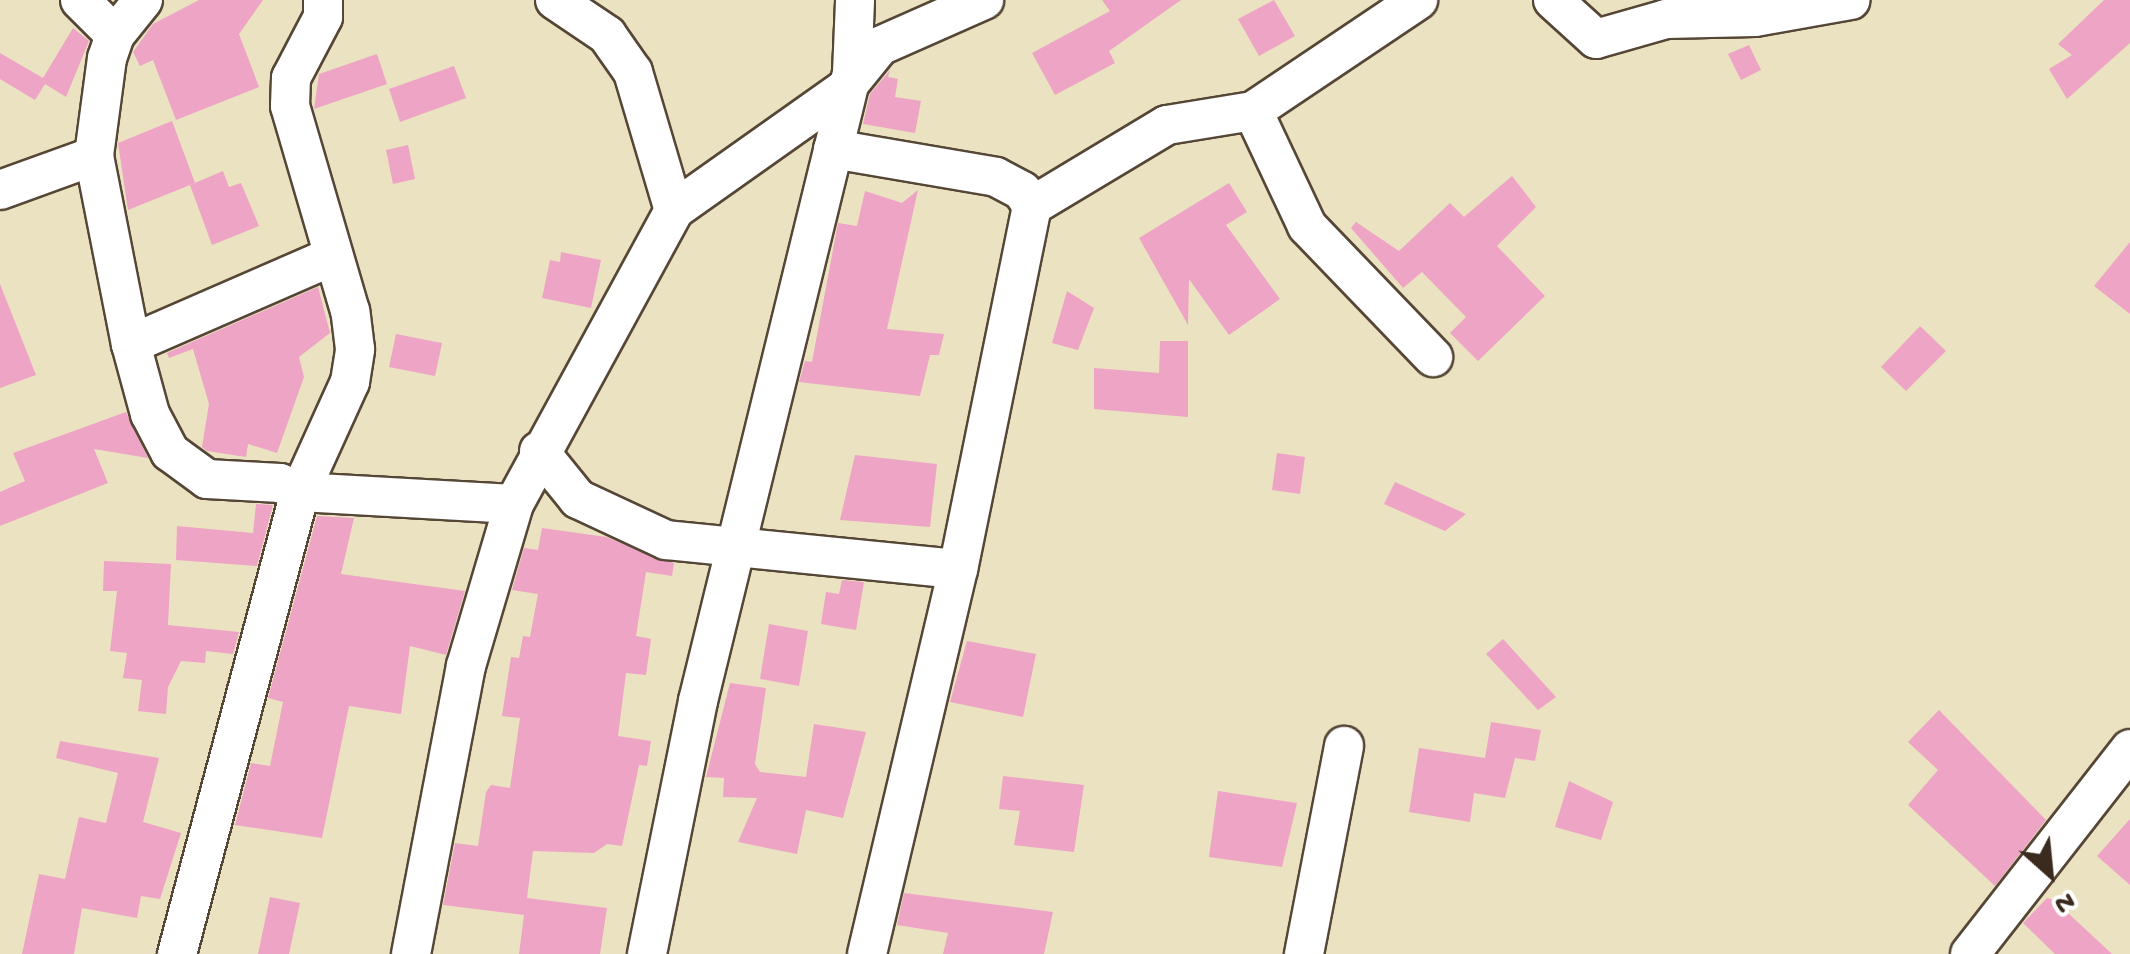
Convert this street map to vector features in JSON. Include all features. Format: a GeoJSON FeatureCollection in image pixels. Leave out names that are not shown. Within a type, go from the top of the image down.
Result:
{"type":"FeatureCollection","features":[{"type":"Feature","properties":{"kind":"street"},"geometry":{"type":"LineString","coordinates":[[80,0],[115,36]]}},
{"type":"Feature","properties":{"kind":"street"},"geometry":{"type":"LineString","coordinates":[[143,0],[115,36],[100,92],[94,156],[132,344],[150,414],[170,452],[207,479],[280,482],[300,492],[514,504]]}},
{"type":"Feature","properties":{"kind":"street"},"geometry":{"type":"LineString","coordinates":[[177,954],[300,492],[350,382],[356,350],[290,106],[291,78],[323,17],[323,0]]}},
{"type":"Feature","properties":{"kind":"street"},"geometry":{"type":"LineString","coordinates":[[555,0],[607,35],[634,72],[674,210]]}},
{"type":"Feature","properties":{"kind":"street"},"geometry":{"type":"LineString","coordinates":[[647,954],[698,701],[833,149],[857,34],[855,0]]}},
{"type":"Feature","properties":{"kind":"street"},"geometry":{"type":"LineString","coordinates":[[411,954],[466,666],[514,504],[539,450],[674,210],[845,89],[880,46],[984,0]]}},
{"type":"Feature","properties":{"kind":"street"},"geometry":{"type":"LineString","coordinates":[[1032,206],[1167,124],[1253,112],[1418,0]]}},
{"type":"Feature","properties":{"kind":"street"},"geometry":{"type":"LineString","coordinates":[[1553,0],[1596,40],[1666,19],[1755,17],[1851,0]]}},
{"type":"Feature","properties":{"kind":"street"},"geometry":{"type":"LineString","coordinates":[[1253,112],[1307,226],[1433,357]]}},
{"type":"Feature","properties":{"kind":"street"},"geometry":{"type":"LineString","coordinates":[[833,149],[996,177],[1022,191],[1032,206],[958,569],[867,954]]}},
{"type":"Feature","properties":{"kind":"street"},"geometry":{"type":"LineString","coordinates":[[0,190],[94,156]]}},
{"type":"Feature","properties":{"kind":"street"},"geometry":{"type":"LineString","coordinates":[[132,344],[333,256]]}},
{"type":"Feature","properties":{"kind":"street"},"geometry":{"type":"LineString","coordinates":[[539,450],[578,500],[666,540],[738,543],[958,569]]}},
{"type":"Feature","properties":{"kind":"street"},"geometry":{"type":"LineString","coordinates":[[1304,954],[1344,746]]}},
{"type":"Feature","properties":{"kind":"street"},"geometry":{"type":"LineString","coordinates":[[1970,954],[2129,752]]}},
{"type":"Feature","properties":{"kind":"building"},"geometry":{"type":"Polygon","coordinates":[[[199,0],[263,0],[239,34],[259,87],[176,120],[153,60],[140,66],[133,52],[153,24],[199,0]]]}},
{"type":"Feature","properties":{"kind":"building"},"geometry":{"type":"Polygon","coordinates":[[[1102,0],[1181,0],[1109,51],[1115,63],[1055,95],[1032,53],[1110,11],[1102,0]]]}},
{"type":"Feature","properties":{"kind":"building"},"geometry":{"type":"Polygon","coordinates":[[[1274,0],[1295,36],[1259,56],[1238,19],[1274,0]]]}},
{"type":"Feature","properties":{"kind":"building"},"geometry":{"type":"Polygon","coordinates":[[[2104,0],[2130,0],[2130,43],[2067,99],[2049,69],[2072,55],[2058,44],[2104,0]]]}},
{"type":"Feature","properties":{"kind":"building"},"geometry":{"type":"Polygon","coordinates":[[[73,28],[89,41],[66,97],[45,84],[35,100],[0,79],[0,53],[43,78],[73,28]]]}},
{"type":"Feature","properties":{"kind":"building"},"geometry":{"type":"Polygon","coordinates":[[[1749,45],[1761,70],[1741,80],[1728,54],[1749,45]]]}},
{"type":"Feature","properties":{"kind":"building"},"geometry":{"type":"Polygon","coordinates":[[[377,54],[387,84],[314,109],[319,74],[377,54]]]}},
{"type":"Feature","properties":{"kind":"building"},"geometry":{"type":"Polygon","coordinates":[[[454,66],[466,98],[400,122],[389,89],[454,66]]]}},
{"type":"Feature","properties":{"kind":"building"},"geometry":{"type":"Polygon","coordinates":[[[890,70],[888,77],[898,79],[895,97],[921,101],[915,133],[863,124],[870,94],[890,70]]]}},
{"type":"Feature","properties":{"kind":"building"},"geometry":{"type":"Polygon","coordinates":[[[172,121],[195,183],[128,210],[118,143],[172,121]]]}},
{"type":"Feature","properties":{"kind":"building"},"geometry":{"type":"Polygon","coordinates":[[[408,145],[415,179],[393,184],[386,150],[408,145]]]}},
{"type":"Feature","properties":{"kind":"building"},"geometry":{"type":"Polygon","coordinates":[[[223,171],[229,187],[241,183],[259,226],[212,245],[190,185],[223,171]]]}},
{"type":"Feature","properties":{"kind":"building"},"geometry":{"type":"Polygon","coordinates":[[[1512,176],[1536,207],[1497,246],[1545,296],[1478,361],[1450,333],[1466,317],[1422,272],[1403,288],[1351,228],[1356,222],[1399,251],[1450,203],[1464,217],[1512,176]]]}},
{"type":"Feature","properties":{"kind":"building"},"geometry":{"type":"Polygon","coordinates":[[[1229,183],[1247,212],[1226,225],[1280,299],[1229,335],[1189,279],[1188,325],[1139,238],[1229,183]]]}},
{"type":"Feature","properties":{"kind":"building"},"geometry":{"type":"Polygon","coordinates":[[[918,190],[887,329],[944,334],[939,355],[930,355],[920,396],[799,382],[805,361],[812,362],[838,223],[857,226],[865,191],[902,203],[918,190]]]}},
{"type":"Feature","properties":{"kind":"building"},"geometry":{"type":"Polygon","coordinates":[[[2130,242],[2130,314],[2094,286],[2130,242]]]}},
{"type":"Feature","properties":{"kind":"building"},"geometry":{"type":"Polygon","coordinates":[[[561,252],[601,260],[591,308],[542,298],[550,260],[560,262],[561,252]]]}},
{"type":"Feature","properties":{"kind":"building"},"geometry":{"type":"Polygon","coordinates":[[[0,284],[36,375],[0,388],[0,284]]]}},
{"type":"Feature","properties":{"kind":"building"},"geometry":{"type":"Polygon","coordinates":[[[318,287],[330,333],[299,357],[304,377],[277,453],[248,444],[246,457],[207,451],[202,447],[209,404],[193,349],[169,358],[167,353],[318,287]]]}},
{"type":"Feature","properties":{"kind":"building"},"geometry":{"type":"Polygon","coordinates":[[[1067,291],[1094,308],[1078,350],[1052,343],[1067,291]]]}},
{"type":"Feature","properties":{"kind":"building"},"geometry":{"type":"Polygon","coordinates":[[[1920,326],[1946,351],[1906,391],[1881,367],[1920,326]]]}},
{"type":"Feature","properties":{"kind":"building"},"geometry":{"type":"Polygon","coordinates":[[[396,334],[442,343],[435,376],[389,367],[396,334]]]}},
{"type":"Feature","properties":{"kind":"building"},"geometry":{"type":"Polygon","coordinates":[[[1160,341],[1188,341],[1188,417],[1094,409],[1094,368],[1159,373],[1160,341]]]}},
{"type":"Feature","properties":{"kind":"building"},"geometry":{"type":"Polygon","coordinates":[[[126,412],[148,458],[94,449],[108,483],[0,526],[0,492],[25,481],[13,453],[126,412]]]}},
{"type":"Feature","properties":{"kind":"building"},"geometry":{"type":"Polygon","coordinates":[[[1277,453],[1305,457],[1300,494],[1272,490],[1277,453]]]}},
{"type":"Feature","properties":{"kind":"building"},"geometry":{"type":"Polygon","coordinates":[[[855,455],[937,464],[930,527],[840,520],[855,455]]]}},
{"type":"Feature","properties":{"kind":"building"},"geometry":{"type":"Polygon","coordinates":[[[1395,482],[1466,514],[1445,531],[1384,504],[1395,482]]]}},
{"type":"Feature","properties":{"kind":"building"},"geometry":{"type":"Polygon","coordinates":[[[256,504],[273,505],[257,566],[176,560],[177,526],[253,533],[256,504]]]}},
{"type":"Feature","properties":{"kind":"building"},"geometry":{"type":"Polygon","coordinates":[[[317,516],[354,518],[341,574],[465,591],[446,655],[410,646],[401,714],[349,706],[322,838],[235,825],[251,763],[270,766],[283,702],[268,698],[317,516]]]}},
{"type":"Feature","properties":{"kind":"building"},"geometry":{"type":"Polygon","coordinates":[[[542,528],[606,537],[674,563],[672,576],[646,572],[636,636],[651,639],[646,675],[626,673],[618,736],[651,741],[647,766],[639,765],[622,846],[607,844],[594,853],[533,851],[527,898],[607,908],[600,954],[519,954],[524,915],[443,905],[455,843],[478,846],[486,792],[491,785],[510,788],[520,718],[502,716],[511,657],[519,658],[523,636],[530,637],[538,594],[512,590],[524,548],[538,550],[542,528]]]}},
{"type":"Feature","properties":{"kind":"building"},"geometry":{"type":"Polygon","coordinates":[[[104,561],[171,564],[168,625],[239,632],[233,654],[206,651],[205,663],[181,661],[168,687],[166,714],[138,711],[142,680],[123,678],[127,653],[110,651],[117,591],[103,591],[104,561]]]}},
{"type":"Feature","properties":{"kind":"building"},"geometry":{"type":"Polygon","coordinates":[[[842,580],[864,582],[856,630],[821,624],[826,592],[839,594],[842,580]]]}},
{"type":"Feature","properties":{"kind":"building"},"geometry":{"type":"Polygon","coordinates":[[[769,624],[808,631],[799,686],[760,679],[769,624]]]}},
{"type":"Feature","properties":{"kind":"building"},"geometry":{"type":"Polygon","coordinates":[[[1503,639],[1556,697],[1538,710],[1486,654],[1503,639]]]}},
{"type":"Feature","properties":{"kind":"building"},"geometry":{"type":"Polygon","coordinates":[[[967,641],[1036,654],[1023,717],[950,702],[967,641]]]}},
{"type":"Feature","properties":{"kind":"building"},"geometry":{"type":"Polygon","coordinates":[[[730,683],[766,688],[755,764],[760,772],[806,777],[814,724],[866,732],[843,818],[806,810],[797,854],[738,842],[757,798],[723,797],[724,778],[706,777],[730,683]]]}},
{"type":"Feature","properties":{"kind":"building"},"geometry":{"type":"Polygon","coordinates":[[[1939,710],[2046,820],[1995,886],[1908,805],[1938,770],[1908,742],[1939,710]]]}},
{"type":"Feature","properties":{"kind":"building"},"geometry":{"type":"Polygon","coordinates":[[[1491,722],[1541,730],[1535,761],[1515,758],[1505,798],[1474,793],[1470,822],[1409,812],[1419,748],[1485,758],[1491,722]]]}},
{"type":"Feature","properties":{"kind":"building"},"geometry":{"type":"Polygon","coordinates":[[[60,741],[159,758],[143,822],[181,833],[160,899],[141,896],[137,918],[82,908],[74,954],[22,954],[39,874],[65,879],[79,817],[106,823],[118,773],[56,758],[60,741]]]}},
{"type":"Feature","properties":{"kind":"building"},"geometry":{"type":"Polygon","coordinates":[[[1003,776],[1084,785],[1074,852],[1014,845],[1020,811],[999,809],[1003,776]]]}},
{"type":"Feature","properties":{"kind":"building"},"geometry":{"type":"Polygon","coordinates":[[[1569,781],[1613,802],[1601,840],[1555,827],[1569,781]]]}},
{"type":"Feature","properties":{"kind":"building"},"geometry":{"type":"Polygon","coordinates":[[[1218,791],[1297,803],[1282,867],[1209,857],[1218,791]]]}},
{"type":"Feature","properties":{"kind":"building"},"geometry":{"type":"Polygon","coordinates":[[[2130,819],[2130,885],[2097,856],[2130,819]]]}},
{"type":"Feature","properties":{"kind":"building"},"geometry":{"type":"Polygon","coordinates":[[[904,893],[1053,912],[1044,954],[943,954],[948,933],[897,925],[904,893]]]}},
{"type":"Feature","properties":{"kind":"building"},"geometry":{"type":"Polygon","coordinates":[[[270,897],[300,903],[289,954],[258,954],[270,897]]]}},
{"type":"Feature","properties":{"kind":"building"},"geometry":{"type":"Polygon","coordinates":[[[2047,898],[2054,900],[2112,954],[2055,954],[2023,923],[2047,898]]]}}]}
